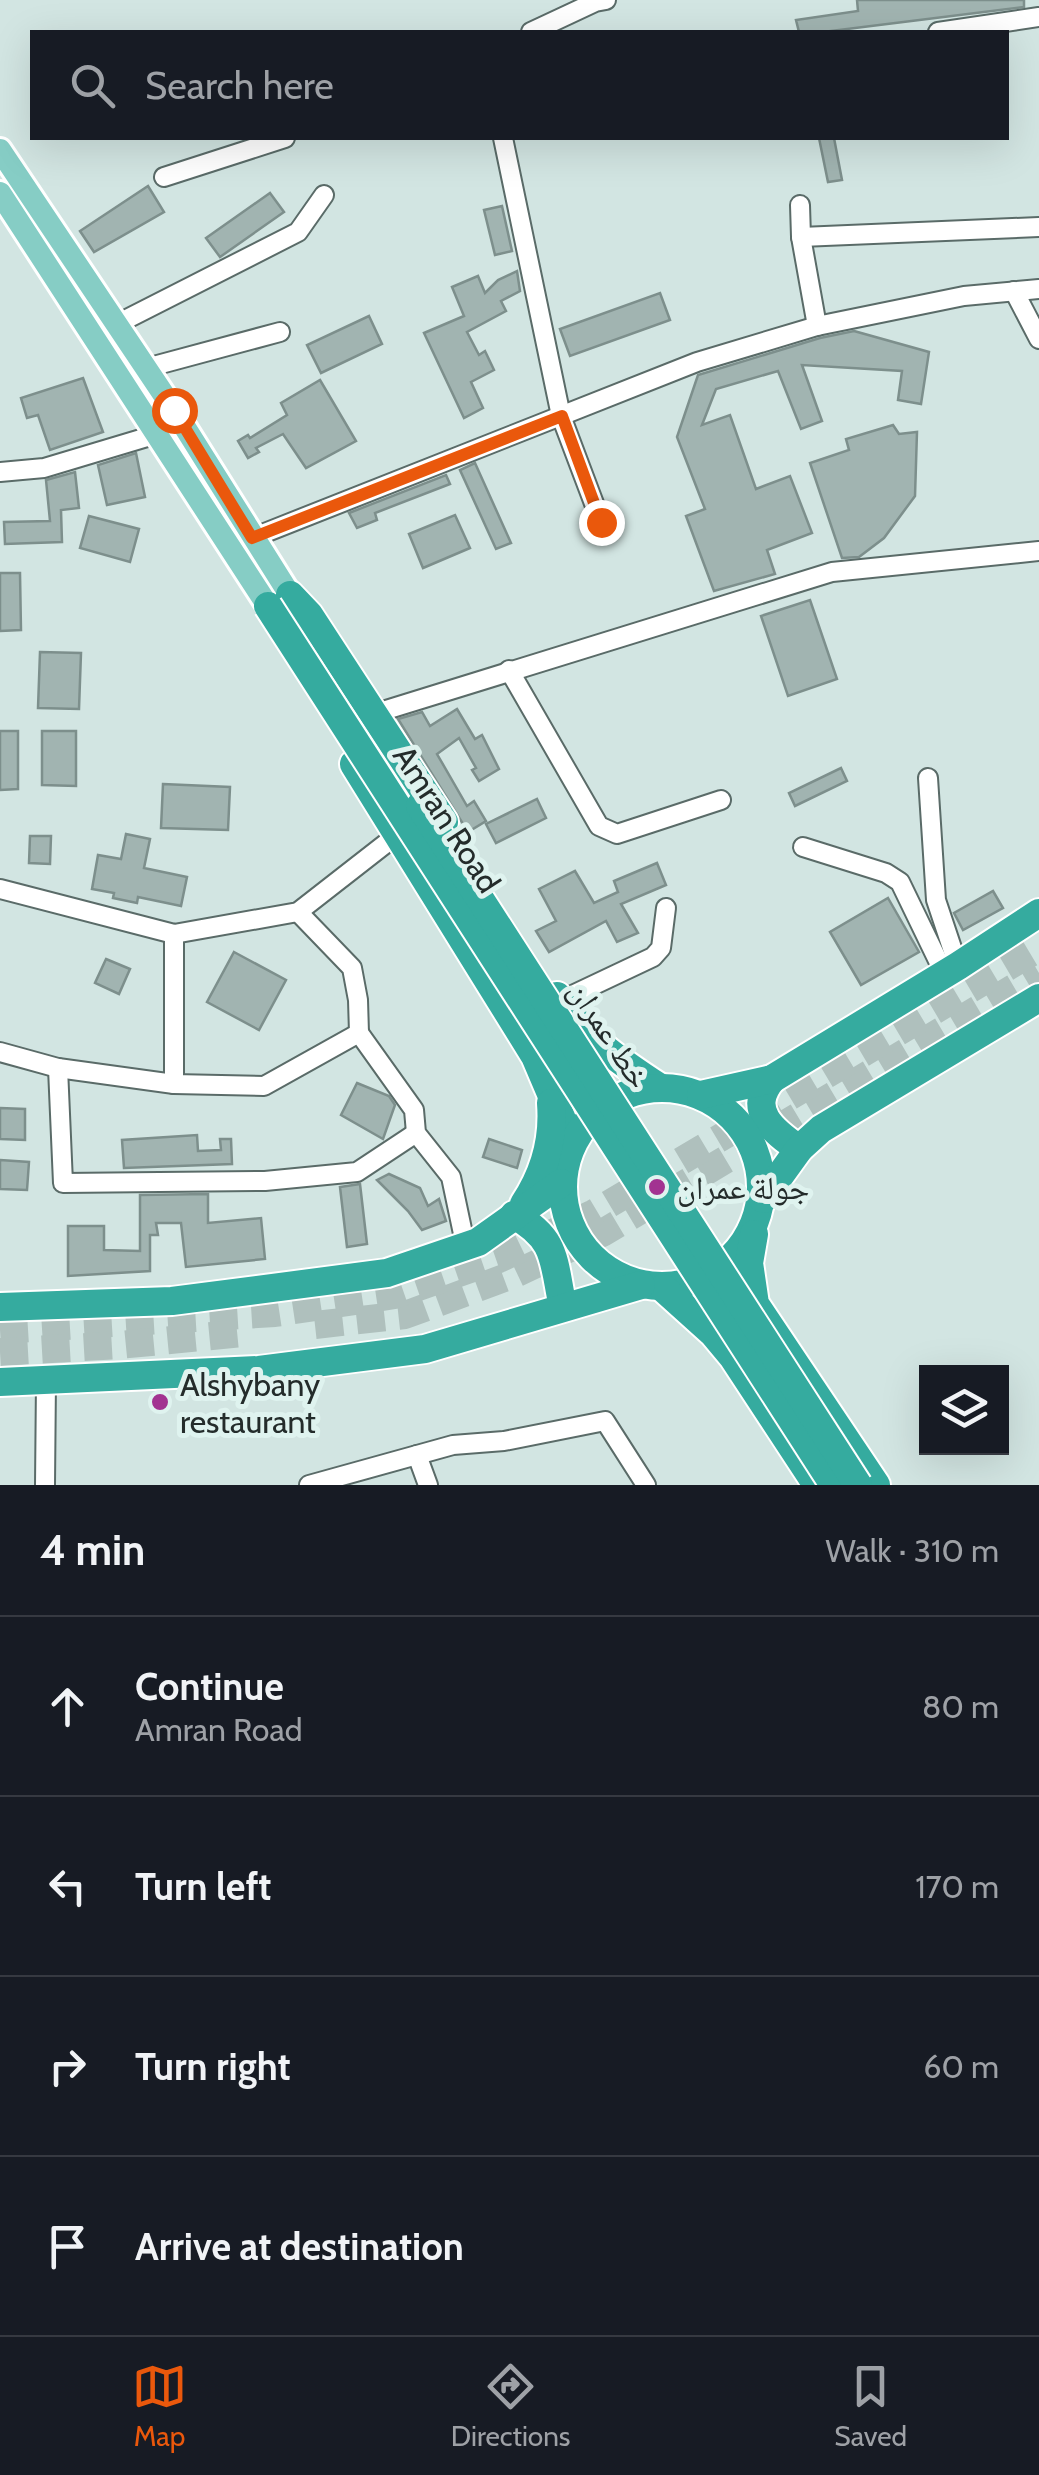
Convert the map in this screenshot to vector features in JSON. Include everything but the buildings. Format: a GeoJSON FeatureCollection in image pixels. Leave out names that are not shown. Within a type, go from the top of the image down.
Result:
{"type":"FeatureCollection","features":[{"type":"Feature","properties":{"kind":"highway","name":"Amran Road"},"geometry":{"type":"LineString","coordinates":[[279,601],[300,624]]}},
{"type":"Feature","properties":{"kind":"highway","name":"Amran Road"},"geometry":{"type":"LineString","coordinates":[[279,601],[834,1485]]}},
{"type":"Feature","properties":{"kind":"highway"},"geometry":{"type":"LineString","coordinates":[[572,1142],[536,1056],[277,639],[279,601],[309,615],[582,1030],[621,1063],[660,1087],[701,1095],[736,1119],[758,1156],[759,1212],[748,1263],[756,1304],[876,1485]]}},
{"type":"Feature","properties":{"kind":"highway","name":"خط عمران"},"geometry":{"type":"LineString","coordinates":[[300,624],[858,1485]]}},
{"type":"Feature","properties":{"kind":"highway"},"geometry":{"type":"LineString","coordinates":[[701,1095],[772,1079],[952,971],[1039,913]]}},
{"type":"Feature","properties":{"kind":"highway"},"geometry":{"type":"LineString","coordinates":[[0,1382],[258,1370],[425,1349],[563,1307],[702,1280],[734,1258],[799,1149],[822,1128],[1039,998]]}},
{"type":"Feature","properties":{"kind":"highway"},"geometry":{"type":"LineString","coordinates":[[536,1056],[554,1068],[573,1067],[582,1050],[582,1030]]}},
{"type":"Feature","properties":{"kind":"highway"},"geometry":{"type":"LineString","coordinates":[[772,1079],[762,1094],[763,1112],[776,1131],[799,1149]]}},
{"type":"Feature","properties":{"kind":"highway"},"geometry":{"type":"LineString","coordinates":[[660,1087],[624,1094],[594,1114],[572,1142],[561,1182],[568,1224],[590,1258],[652,1287],[713,1333],[817,1485]]}},
{"type":"Feature","properties":{"kind":"highway"},"geometry":{"type":"LineString","coordinates":[[517,1213],[544,1167],[552,1126],[550,1092]]}},
{"type":"Feature","properties":{"kind":"highway"},"geometry":{"type":"LineString","coordinates":[[0,1307],[172,1302],[387,1273],[466,1248],[561,1182]]}},
{"type":"Feature","properties":{"kind":"highway"},"geometry":{"type":"LineString","coordinates":[[517,1213],[550,1244],[563,1307]]}},
{"type":"Feature","properties":{"kind":"highway"},"geometry":{"type":"LineString","coordinates":[[733,1357],[730,1340],[742,1324],[776,1334]]}},
{"type":"Feature","properties":{"kind":"main road","name":"Amran Road"},"geometry":{"type":"LineString","coordinates":[[0,150],[146,368],[252,538],[279,601]]}},
{"type":"Feature","properties":{"kind":"main road","name":"Amran Road"},"geometry":{"type":"LineString","coordinates":[[0,193],[154,435],[279,601]]}},
{"type":"Feature","properties":{"kind":"street"},"geometry":{"type":"LineString","coordinates":[[536,30],[599,1]]}},
{"type":"Feature","properties":{"kind":"street"},"geometry":{"type":"LineString","coordinates":[[951,30],[1039,17]]}},
{"type":"Feature","properties":{"kind":"street"},"geometry":{"type":"LineString","coordinates":[[164,178],[279,140]]}},
{"type":"Feature","properties":{"kind":"street"},"geometry":{"type":"LineString","coordinates":[[503,140],[562,416],[601,522]]}},
{"type":"Feature","properties":{"kind":"street"},"geometry":{"type":"LineString","coordinates":[[116,324],[298,232],[324,195]]}},
{"type":"Feature","properties":{"kind":"street"},"geometry":{"type":"LineString","coordinates":[[800,205],[801,237],[818,326]]}},
{"type":"Feature","properties":{"kind":"street"},"geometry":{"type":"LineString","coordinates":[[801,237],[1039,226]]}},
{"type":"Feature","properties":{"kind":"street"},"geometry":{"type":"LineString","coordinates":[[252,538],[698,362],[818,326],[964,296],[1039,288]]}},
{"type":"Feature","properties":{"kind":"street"},"geometry":{"type":"LineString","coordinates":[[1014,291],[1039,339]]}},
{"type":"Feature","properties":{"kind":"street"},"geometry":{"type":"LineString","coordinates":[[146,368],[280,332]]}},
{"type":"Feature","properties":{"kind":"street"},"geometry":{"type":"LineString","coordinates":[[0,472],[44,468],[154,435]]}},
{"type":"Feature","properties":{"kind":"street"},"geometry":{"type":"LineString","coordinates":[[374,714],[832,572],[1039,551]]}},
{"type":"Feature","properties":{"kind":"street"},"geometry":{"type":"LineString","coordinates":[[509,670],[600,826],[617,834],[721,800]]}},
{"type":"Feature","properties":{"kind":"street"},"geometry":{"type":"LineString","coordinates":[[928,778],[936,900],[952,971]]}},
{"type":"Feature","properties":{"kind":"street"},"geometry":{"type":"LineString","coordinates":[[0,889],[174,934],[298,912],[398,834]]}},
{"type":"Feature","properties":{"kind":"street"},"geometry":{"type":"LineString","coordinates":[[802,846],[886,873],[900,882],[952,971]]}},
{"type":"Feature","properties":{"kind":"street"},"geometry":{"type":"LineString","coordinates":[[560,1001],[653,957],[661,948],[666,908]]}},
{"type":"Feature","properties":{"kind":"street"},"geometry":{"type":"LineString","coordinates":[[298,912],[352,968],[358,1000],[358,1033],[414,1110],[416,1133],[451,1177],[466,1248]]}},
{"type":"Feature","properties":{"kind":"street"},"geometry":{"type":"LineString","coordinates":[[174,934],[174,1084]]}},
{"type":"Feature","properties":{"kind":"street"},"geometry":{"type":"LineString","coordinates":[[0,1052],[58,1068],[174,1084],[264,1086],[358,1033]]}},
{"type":"Feature","properties":{"kind":"street"},"geometry":{"type":"LineString","coordinates":[[58,1068],[63,1183],[265,1181],[357,1172],[416,1133]]}},
{"type":"Feature","properties":{"kind":"street"},"geometry":{"type":"LineString","coordinates":[[45,1485],[46,1380]]}},
{"type":"Feature","properties":{"kind":"street"},"geometry":{"type":"LineString","coordinates":[[309,1485],[453,1444],[504,1442],[605,1421],[646,1485]]}},
{"type":"Feature","properties":{"kind":"street"},"geometry":{"type":"LineString","coordinates":[[417,1454],[428,1485]]}},
{"type":"Feature","properties":{"kind":"tunnel"},"geometry":{"type":"LineString","coordinates":[[0,1330],[275,1313],[395,1295],[499,1259],[594,1213],[1039,948]]}},
{"type":"Feature","properties":{"kind":"tunnel"},"geometry":{"type":"LineString","coordinates":[[315,1325],[405,1315],[515,1274],[604,1232],[1039,973]]}},
{"type":"Feature","properties":{"kind":"tunnel"},"geometry":{"type":"LineString","coordinates":[[0,1352],[243,1333]]}},
{"type":"Feature","properties":{"kind":"place","name":"جولة عمران"},"geometry":{"type":"Point","coordinates":[657,1187]}},
{"type":"Feature","properties":{"kind":"place","name":"Alshybany restaurant"},"geometry":{"type":"Point","coordinates":[160,1402]}},
{"type":"Feature","properties":{"kind":"route"},"geometry":{"type":"LineString","coordinates":[[174,410],[252,538],[562,416],[601,522]]}}]}
